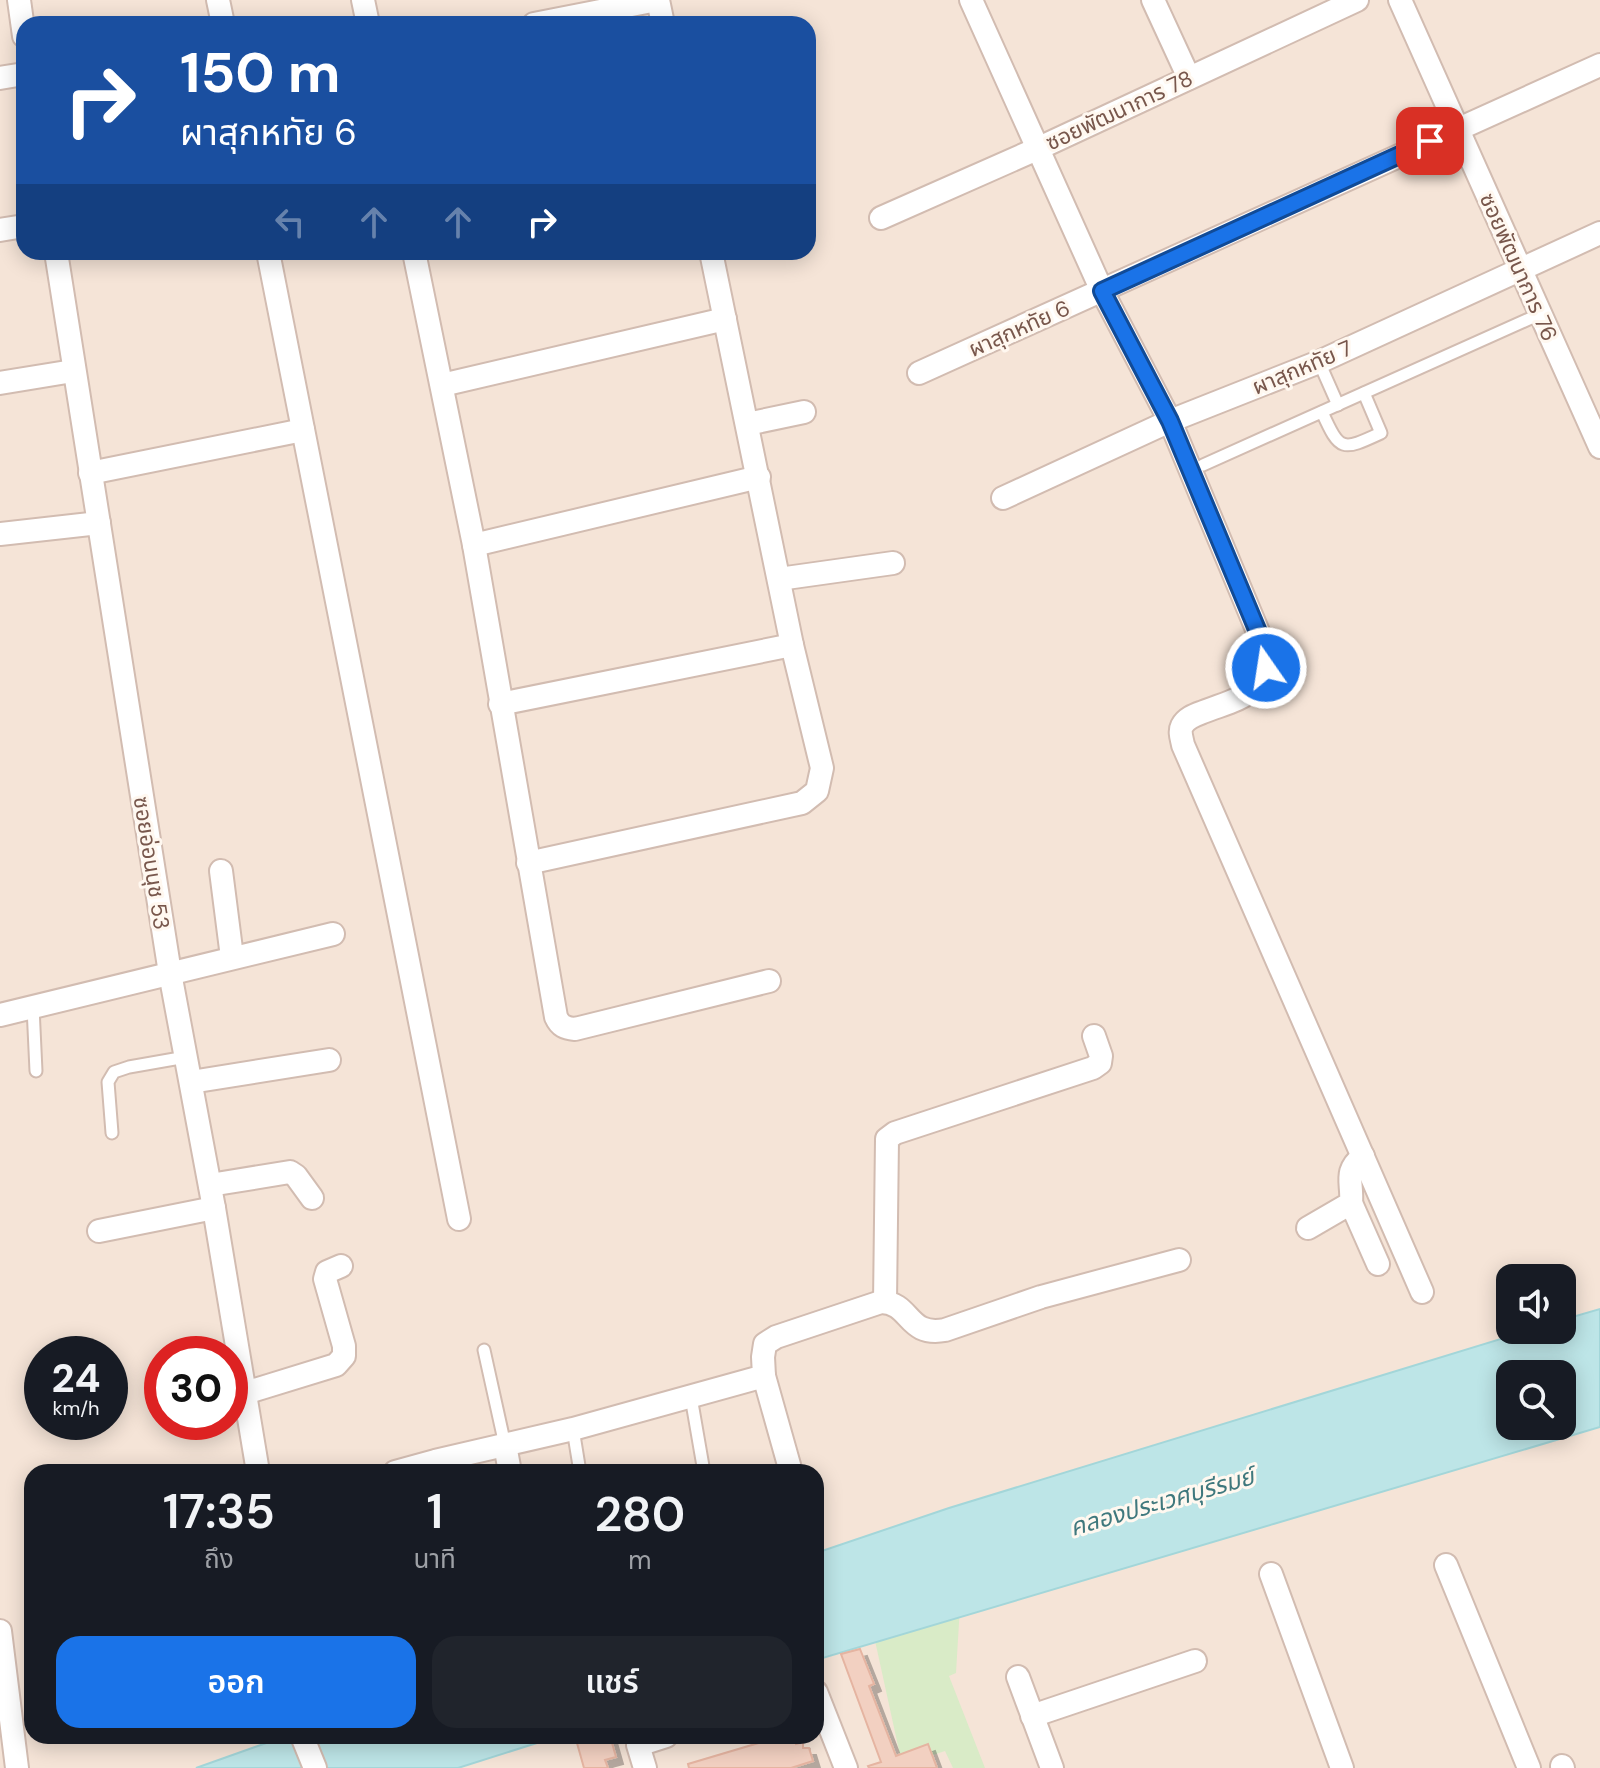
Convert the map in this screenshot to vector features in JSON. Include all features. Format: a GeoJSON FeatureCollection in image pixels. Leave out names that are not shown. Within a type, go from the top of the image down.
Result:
{"type":"FeatureCollection","features":[{"type":"Feature","properties":{"kind":"street"},"geometry":{"type":"LineString","coordinates":[[575,16],[658,0]]}},
{"type":"Feature","properties":{"kind":"street"},"geometry":{"type":"LineString","coordinates":[[971,0],[1102,291],[1170,421],[1266,651],[1262,680],[1247,694],[1191,717],[1182,724],[1183,745],[1422,1292]]}},
{"type":"Feature","properties":{"kind":"street"},"geometry":{"type":"LineString","coordinates":[[1153,0],[1189,78]]}},
{"type":"Feature","properties":{"kind":"street","name":"ซอยพัฒนาการ 78"},"geometry":{"type":"LineString","coordinates":[[881,218],[1357,0]]}},
{"type":"Feature","properties":{"kind":"street","name":"ซอยพัฒนาการ 76"},"geometry":{"type":"LineString","coordinates":[[1400,0],[1540,314],[1593,412],[1600,447]]}},
{"type":"Feature","properties":{"kind":"street","name":"ผาสุกหทัย 6"},"geometry":{"type":"LineString","coordinates":[[919,373],[1600,65]]}},
{"type":"Feature","properties":{"kind":"street","name":"ผาสุกหทัย 7"},"geometry":{"type":"LineString","coordinates":[[1003,498],[1170,421],[1319,362],[1600,233]]}},
{"type":"Feature","properties":{"kind":"street","name":"ซอยอ่อนนุช 53"},"geometry":{"type":"LineString","coordinates":[[57,260],[170,973],[235,1336]]}},
{"type":"Feature","properties":{"kind":"street"},"geometry":{"type":"LineString","coordinates":[[270,260],[459,1219]]}},
{"type":"Feature","properties":{"kind":"street"},"geometry":{"type":"LineString","coordinates":[[416,260],[474,545],[559,1024],[575,1029],[769,981]]}},
{"type":"Feature","properties":{"kind":"street"},"geometry":{"type":"LineString","coordinates":[[528,863],[802,803],[817,791],[822,768],[792,645],[713,260]]}},
{"type":"Feature","properties":{"kind":"street"},"geometry":{"type":"LineString","coordinates":[[442,385],[725,319]]}},
{"type":"Feature","properties":{"kind":"street"},"geometry":{"type":"LineString","coordinates":[[0,383],[73,371]]}},
{"type":"Feature","properties":{"kind":"street"},"geometry":{"type":"LineString","coordinates":[[747,424],[804,412]]}},
{"type":"Feature","properties":{"kind":"street"},"geometry":{"type":"LineString","coordinates":[[90,473],[303,430]]}},
{"type":"Feature","properties":{"kind":"street"},"geometry":{"type":"LineString","coordinates":[[474,545],[759,477]]}},
{"type":"Feature","properties":{"kind":"street"},"geometry":{"type":"LineString","coordinates":[[0,534],[99,523]]}},
{"type":"Feature","properties":{"kind":"street"},"geometry":{"type":"LineString","coordinates":[[779,579],[893,563]]}},
{"type":"Feature","properties":{"kind":"street"},"geometry":{"type":"LineString","coordinates":[[500,704],[792,645]]}},
{"type":"Feature","properties":{"kind":"street"},"geometry":{"type":"LineString","coordinates":[[221,871],[232,957]]}},
{"type":"Feature","properties":{"kind":"street"},"geometry":{"type":"LineString","coordinates":[[0,1015],[333,934]]}},
{"type":"Feature","properties":{"kind":"street"},"geometry":{"type":"LineString","coordinates":[[885,1302],[887,1139],[895,1133],[1093,1068],[1100,1063],[1101,1056],[1094,1036]]}},
{"type":"Feature","properties":{"kind":"street"},"geometry":{"type":"LineString","coordinates":[[191,1082],[329,1060]]}},
{"type":"Feature","properties":{"kind":"street"},"geometry":{"type":"LineString","coordinates":[[1363,1156],[1356,1162],[1349,1177],[1351,1203],[1378,1264]]}},
{"type":"Feature","properties":{"kind":"street"},"geometry":{"type":"LineString","coordinates":[[210,1185],[290,1172],[312,1198]]}},
{"type":"Feature","properties":{"kind":"street"},"geometry":{"type":"LineString","coordinates":[[1308,1228],[1351,1203]]}},
{"type":"Feature","properties":{"kind":"street"},"geometry":{"type":"LineString","coordinates":[[99,1231],[214,1208]]}},
{"type":"Feature","properties":{"kind":"street"},"geometry":{"type":"LineString","coordinates":[[789,1464],[764,1376],[765,1344],[776,1337],[885,1302],[904,1311],[916,1326],[933,1332],[945,1330],[1041,1297],[1179,1260]]}},
{"type":"Feature","properties":{"kind":"street"},"geometry":{"type":"LineString","coordinates":[[248,1392],[336,1365],[344,1356],[325,1279],[327,1272],[341,1266]]}},
{"type":"Feature","properties":{"kind":"street"},"geometry":{"type":"LineString","coordinates":[[443,1464],[764,1376]]}},
{"type":"Feature","properties":{"kind":"street","name":"ซอยอ่อนนุช 53"},"geometry":{"type":"LineString","coordinates":[[248,1411],[257,1464]]}},
{"type":"Feature","properties":{"kind":"street"},"geometry":{"type":"LineString","coordinates":[[505,1445],[509,1464]]}},
{"type":"Feature","properties":{"kind":"street"},"geometry":{"type":"LineString","coordinates":[[1446,1565],[1529,1768]]}},
{"type":"Feature","properties":{"kind":"street"},"geometry":{"type":"LineString","coordinates":[[1271,1574],[1342,1768]]}},
{"type":"Feature","properties":{"kind":"street"},"geometry":{"type":"LineString","coordinates":[[0,1631],[17,1768]]}},
{"type":"Feature","properties":{"kind":"street"},"geometry":{"type":"LineString","coordinates":[[1032,1716],[1195,1661]]}},
{"type":"Feature","properties":{"kind":"street"},"geometry":{"type":"LineString","coordinates":[[1018,1677],[1052,1768]]}},
{"type":"Feature","properties":{"kind":"street"},"geometry":{"type":"LineString","coordinates":[[824,1712],[846,1768]]}},
{"type":"Feature","properties":{"kind":"street"},"geometry":{"type":"LineString","coordinates":[[305,1744],[315,1768]]}},
{"type":"Feature","properties":{"kind":"street"},"geometry":{"type":"LineString","coordinates":[[641,1744],[638,1745],[645,1768]]}},
{"type":"Feature","properties":{"kind":"lane"},"geometry":{"type":"LineString","coordinates":[[1203,465],[1540,314]]}},
{"type":"Feature","properties":{"kind":"lane"},"geometry":{"type":"LineString","coordinates":[[1319,362],[1338,405]]}},
{"type":"Feature","properties":{"kind":"lane"},"geometry":{"type":"LineString","coordinates":[[1322,412],[1333,437],[1342,445],[1354,445],[1381,433],[1364,393]]}},
{"type":"Feature","properties":{"kind":"lane"},"geometry":{"type":"LineString","coordinates":[[33,1007],[36,1071]]}},
{"type":"Feature","properties":{"kind":"lane"},"geometry":{"type":"LineString","coordinates":[[112,1133],[108,1082],[114,1072],[186,1057]]}},
{"type":"Feature","properties":{"kind":"lane"},"geometry":{"type":"LineString","coordinates":[[484,1350],[505,1445]]}},
{"type":"Feature","properties":{"kind":"lane"},"geometry":{"type":"LineString","coordinates":[[691,1397],[703,1464]]}},
{"type":"Feature","properties":{"kind":"lane"},"geometry":{"type":"LineString","coordinates":[[573,1429],[579,1464]]}},
{"type":"Feature","properties":{"kind":"shaded area"},"geometry":{"type":"Polygon","coordinates":[[[0,0],[1600,0],[1600,1768],[0,1768],[0,0]]]}},
{"type":"Feature","properties":{"kind":"green space"},"geometry":{"type":"Polygon","coordinates":[[[960,1606],[956,1673],[949,1676],[985,1768],[953,1768],[945,1751],[933,1755],[928,1745],[900,1755],[874,1636],[960,1606]]]}},
{"type":"Feature","properties":{"kind":"water","name":"คลองประเวศบุรีรมย์"},"geometry":{"type":"Polygon","coordinates":[[[1600,1309],[1600,1427],[1576,1434],[1576,1360],[1496,1360],[1496,1440],[1556,1440],[824,1658],[824,1550],[949,1508],[1496,1340],[1496,1344],[1576,1344],[1576,1316],[1600,1309]]]}},
{"type":"Feature","properties":{"kind":"water"},"geometry":{"type":"Polygon","coordinates":[[[264,1744],[534,1744],[458,1768],[196,1768],[264,1744]]]}},
{"type":"Feature","properties":{"kind":"building"},"geometry":{"type":"Polygon","coordinates":[[[860,1649],[874,1684],[869,1686],[896,1756],[928,1744],[937,1768],[869,1768],[881,1762],[841,1654],[860,1649]]]}},
{"type":"Feature","properties":{"kind":"building"},"geometry":{"type":"Polygon","coordinates":[[[577,1744],[612,1744],[616,1757],[605,1760],[608,1768],[584,1768],[577,1744]]]}},
{"type":"Feature","properties":{"kind":"building"},"geometry":{"type":"Polygon","coordinates":[[[755,1744],[803,1744],[803,1748],[809,1748],[813,1761],[791,1768],[689,1768],[688,1764],[755,1744]]]}},
{"type":"Feature","properties":{"kind":"route"},"geometry":{"type":"LineString","coordinates":[[1266,668],[1266,651],[1170,421],[1102,291],[1430,141]]}}]}
